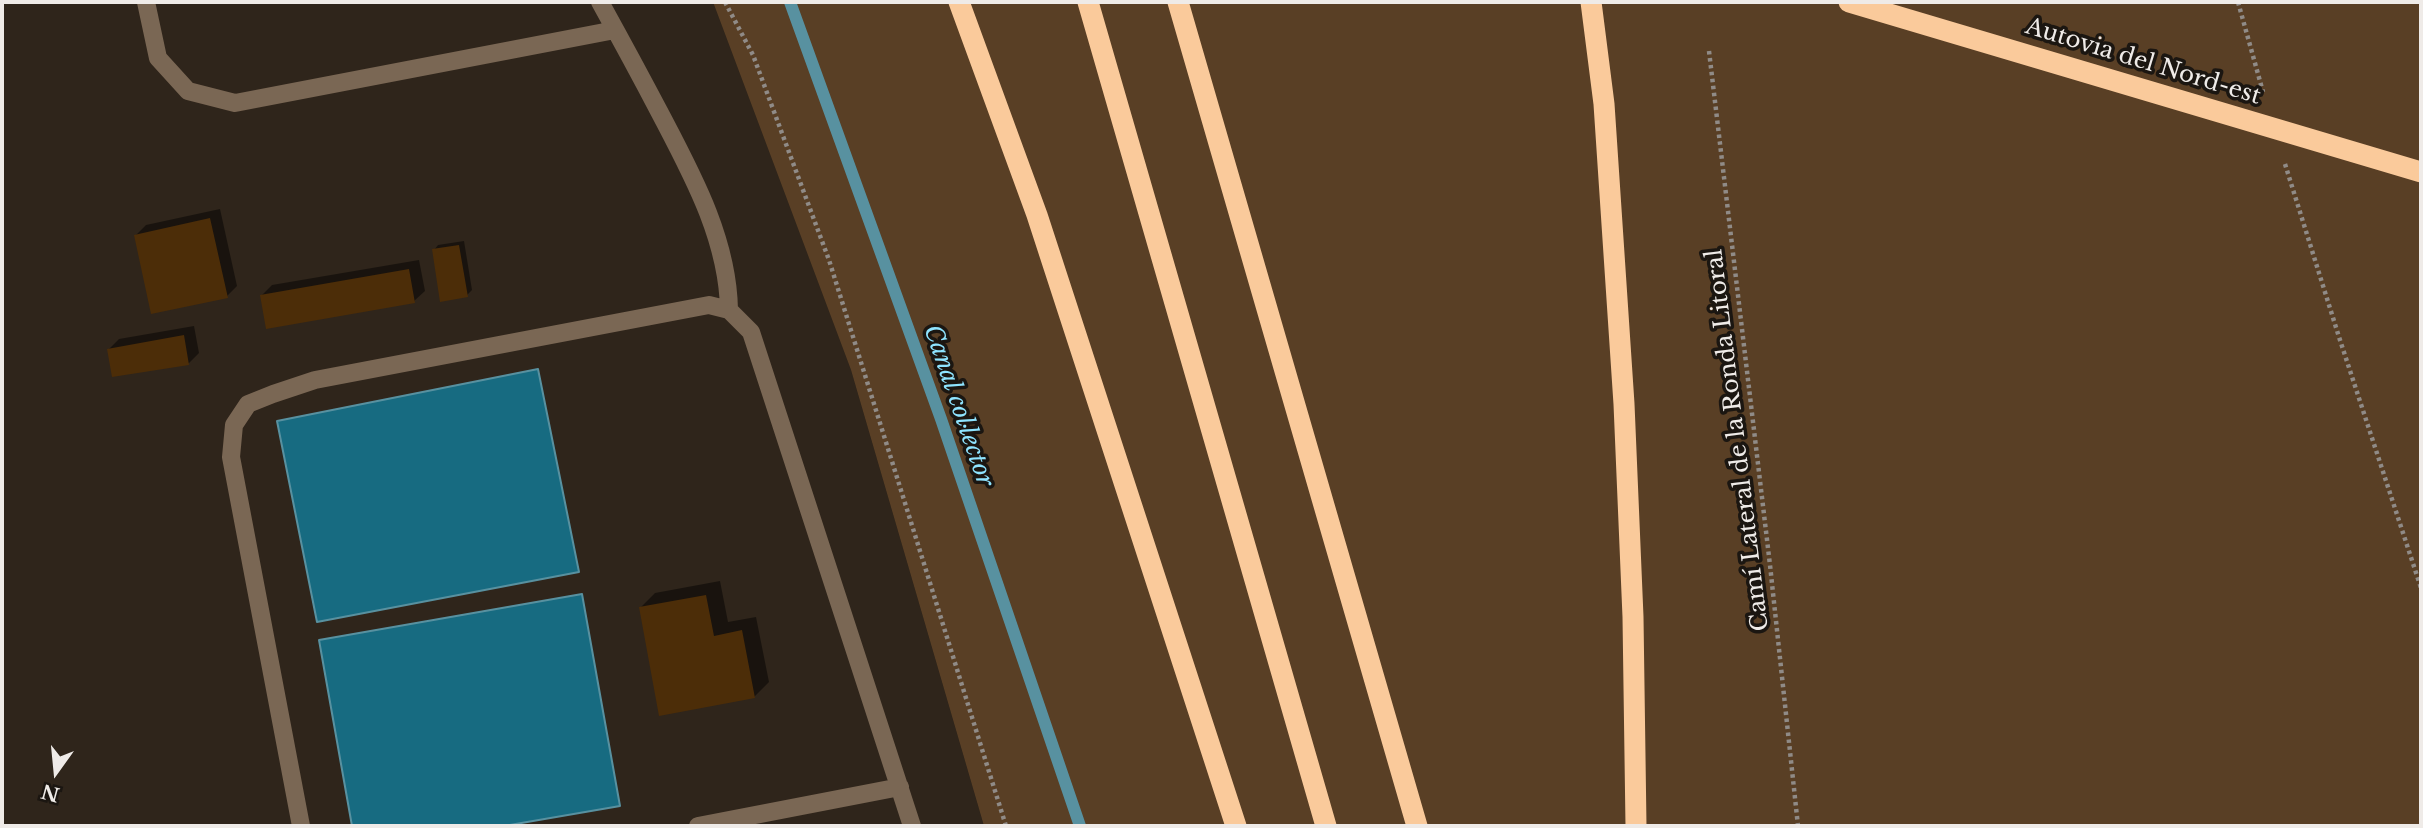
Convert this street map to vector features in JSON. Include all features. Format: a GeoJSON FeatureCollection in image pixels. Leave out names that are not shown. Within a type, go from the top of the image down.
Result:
{"type":"FeatureCollection","features":[{"type":"Feature","properties":{"kind":"highway"},"geometry":{"type":"LineString","coordinates":[[959,2],[1037,215],[1236,826]]}},
{"type":"Feature","properties":{"kind":"highway"},"geometry":{"type":"LineString","coordinates":[[1088,2],[1326,826]]}},
{"type":"Feature","properties":{"kind":"highway"},"geometry":{"type":"LineString","coordinates":[[1178,2],[1417,826]]}},
{"type":"Feature","properties":{"kind":"highway"},"geometry":{"type":"LineString","coordinates":[[1591,2],[1604,104],[1625,404],[1633,617],[1636,826]]}},
{"type":"Feature","properties":{"kind":"highway","name":"Autovia del Nord-est"},"geometry":{"type":"LineString","coordinates":[[1849,2],[2421,172]]}},
{"type":"Feature","properties":{"kind":"lane"},"geometry":{"type":"LineString","coordinates":[[146,2],[158,58],[188,91],[235,103],[615,30]]}},
{"type":"Feature","properties":{"kind":"lane"},"geometry":{"type":"LineString","coordinates":[[600,2],[695,180],[724,259],[729,310]]}},
{"type":"Feature","properties":{"kind":"lane"},"geometry":{"type":"LineString","coordinates":[[301,826],[231,457],[234,425],[248,404],[315,380],[709,305],[729,310],[751,332],[912,826]]}},
{"type":"Feature","properties":{"kind":"lane"},"geometry":{"type":"LineString","coordinates":[[698,826],[900,787]]}},
{"type":"Feature","properties":{"kind":"path"},"geometry":{"type":"LineString","coordinates":[[725,2],[753,55],[829,260],[1006,826]]}},
{"type":"Feature","properties":{"kind":"path"},"geometry":{"type":"LineString","coordinates":[[2238,2],[2252,57]]}},
{"type":"Feature","properties":{"kind":"path","name":"Camí Lateral de la Ronda Litoral"},"geometry":{"type":"LineString","coordinates":[[1709,51],[1798,826]]}},
{"type":"Feature","properties":{"kind":"path"},"geometry":{"type":"LineString","coordinates":[[2297,202],[2421,588]]}},
{"type":"Feature","properties":{"kind":"shaded area"},"geometry":{"type":"Polygon","coordinates":[[[2,2],[713,2],[851,370],[984,826],[2,826],[2,2]]]}},
{"type":"Feature","properties":{"kind":"shaded area"},"geometry":{"type":"Polygon","coordinates":[[[713,2],[2421,2],[2421,826],[984,826],[851,370],[713,2]]]}},
{"type":"Feature","properties":{"kind":"water"},"geometry":{"type":"Polygon","coordinates":[[[538,369],[579,572],[317,622],[277,421],[538,369]]]}},
{"type":"Feature","properties":{"kind":"water"},"geometry":{"type":"Polygon","coordinates":[[[582,594],[620,806],[504,826],[352,826],[319,640],[582,594]]]}},
{"type":"Feature","properties":{"kind":"building"},"geometry":{"type":"Polygon","coordinates":[[[210,218],[228,298],[151,314],[134,235],[210,218]]]}},
{"type":"Feature","properties":{"kind":"building"},"geometry":{"type":"Polygon","coordinates":[[[459,245],[468,297],[440,302],[432,249],[459,245]]]}},
{"type":"Feature","properties":{"kind":"building"},"geometry":{"type":"Polygon","coordinates":[[[409,269],[415,303],[266,329],[260,295],[409,269]]]}},
{"type":"Feature","properties":{"kind":"building"},"geometry":{"type":"Polygon","coordinates":[[[184,335],[189,365],[112,377],[107,349],[184,335]]]}},
{"type":"Feature","properties":{"kind":"building"},"geometry":{"type":"Polygon","coordinates":[[[706,595],[714,636],[742,630],[755,698],[659,716],[639,607],[706,595]]]}},
{"type":"Feature","properties":{"kind":"waterway","name":"Canal col·lector"},"geometry":{"type":"LineString","coordinates":[[790,2],[941,419],[1080,826]]}}]}
